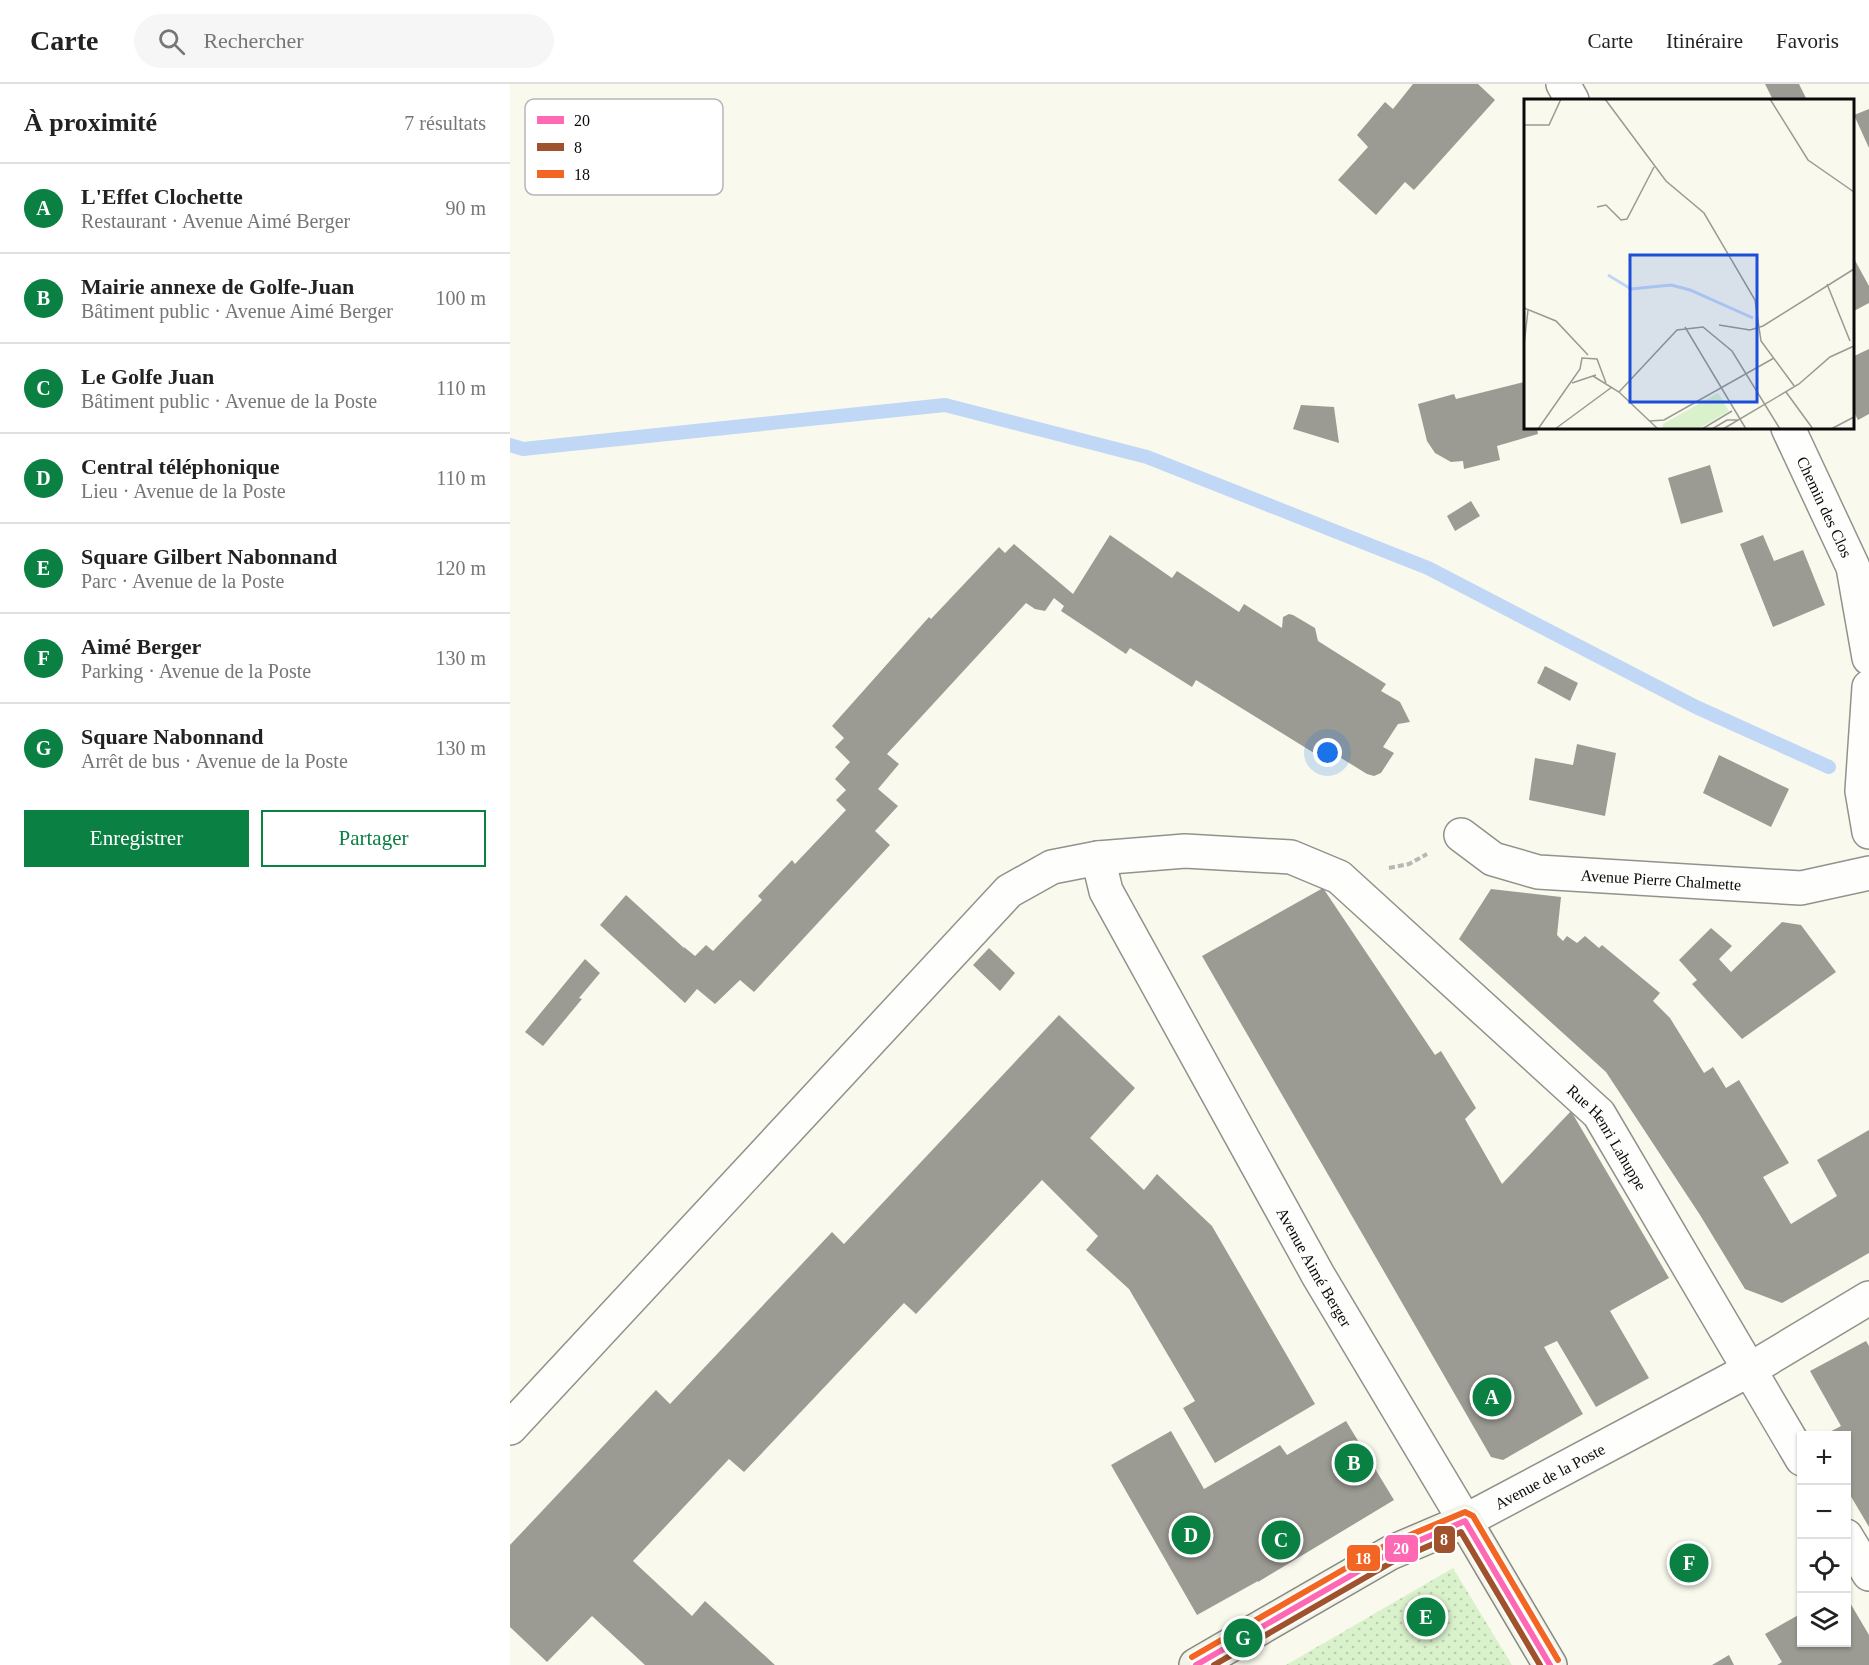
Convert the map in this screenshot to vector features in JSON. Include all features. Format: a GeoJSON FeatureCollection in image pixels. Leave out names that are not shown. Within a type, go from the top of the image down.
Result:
{"type":"FeatureCollection","features":[{"type":"Feature","properties":{"kind":"street"},"geometry":{"type":"LineString","coordinates":[[1563,84],[1571,99]]}},
{"type":"Feature","properties":{"kind":"street","name":"Chemin des Clos"},"geometry":{"type":"LineString","coordinates":[[1788,429],[1853,567],[1869,658]]}},
{"type":"Feature","properties":{"kind":"street"},"geometry":{"type":"LineString","coordinates":[[1869,687],[1863,791],[1869,831]]}},
{"type":"Feature","properties":{"kind":"street","name":"Avenue Pierre Chalmette"},"geometry":{"type":"LineString","coordinates":[[1461,835],[1493,859],[1538,872],[1801,888],[1869,873]]}},
{"type":"Feature","properties":{"kind":"street"},"geometry":{"type":"LineString","coordinates":[[510,1428],[1010,891],[1052,867],[1098,858],[1185,851],[1291,857],[1340,876]]}},
{"type":"Feature","properties":{"kind":"street","name":"Avenue Aimé Berger"},"geometry":{"type":"LineString","coordinates":[[1098,858],[1106,891],[1318,1275],[1550,1665]]}},
{"type":"Feature","properties":{"kind":"street","name":"Rue Henri Lahuppe"},"geometry":{"type":"LineString","coordinates":[[1340,876],[1599,1114],[1797,1451]]}},
{"type":"Feature","properties":{"kind":"street","name":"Avenue de la Poste"},"geometry":{"type":"LineString","coordinates":[[1196,1665],[1390,1553],[1465,1521],[1749,1370],[1869,1299]]}},
{"type":"Feature","properties":{"kind":"street"},"geometry":{"type":"LineString","coordinates":[[1848,1539],[1869,1574]]}},
{"type":"Feature","properties":{"kind":"path"},"geometry":{"type":"LineString","coordinates":[[1340,876],[1409,864],[1461,835]]}},
{"type":"Feature","properties":{"kind":"green space"},"geometry":{"type":"Polygon","coordinates":[[[1453,1568],[1512,1665],[1286,1665],[1453,1568]]]}},
{"type":"Feature","properties":{"kind":"building"},"geometry":{"type":"Polygon","coordinates":[[[1413,84],[1478,84],[1495,100],[1414,190],[1405,182],[1376,215],[1338,180],[1368,147],[1357,135],[1385,102],[1393,109],[1413,84]]]}},
{"type":"Feature","properties":{"kind":"building"},"geometry":{"type":"Polygon","coordinates":[[[1765,84],[1799,84],[1806,99],[1772,99],[1765,84]]]}},
{"type":"Feature","properties":{"kind":"building"},"geometry":{"type":"Polygon","coordinates":[[[1869,109],[1869,148],[1854,115],[1869,109]]]}},
{"type":"Feature","properties":{"kind":"building"},"geometry":{"type":"Polygon","coordinates":[[[1854,259],[1869,286],[1869,303],[1854,311],[1854,259]]]}},
{"type":"Feature","properties":{"kind":"building"},"geometry":{"type":"Polygon","coordinates":[[[1869,349],[1869,414],[1858,420],[1854,412],[1854,356],[1869,349]]]}},
{"type":"Feature","properties":{"kind":"building"},"geometry":{"type":"Polygon","coordinates":[[[1524,382],[1524,429],[1537,429],[1538,434],[1497,446],[1500,460],[1464,469],[1463,461],[1451,462],[1435,453],[1427,441],[1418,404],[1454,394],[1456,399],[1524,382]]]}},
{"type":"Feature","properties":{"kind":"building"},"geometry":{"type":"Polygon","coordinates":[[[1301,405],[1334,407],[1339,443],[1293,429],[1301,405]]]}},
{"type":"Feature","properties":{"kind":"building"},"geometry":{"type":"Polygon","coordinates":[[[1710,465],[1723,512],[1681,524],[1668,478],[1710,465]]]}},
{"type":"Feature","properties":{"kind":"building"},"geometry":{"type":"Polygon","coordinates":[[[1471,501],[1480,516],[1455,531],[1447,516],[1471,501]]]}},
{"type":"Feature","properties":{"kind":"building"},"geometry":{"type":"Polygon","coordinates":[[[1110,535],[1172,578],[1177,571],[1239,612],[1244,604],[1282,628],[1283,617],[1293,615],[1315,628],[1318,641],[1386,684],[1381,691],[1400,702],[1410,722],[1398,724],[1383,747],[1394,753],[1381,773],[1374,776],[1367,774],[1333,753],[1327,761],[1196,680],[1192,687],[1130,648],[1126,654],[1061,611],[1064,606],[1054,598],[1045,611],[1035,609],[1026,603],[887,754],[899,764],[878,789],[898,806],[875,831],[890,845],[754,992],[740,980],[715,1004],[697,989],[685,1003],[600,925],[626,895],[695,956],[706,945],[713,951],[762,900],[758,896],[792,860],[795,864],[846,810],[836,800],[846,790],[835,779],[850,762],[835,747],[844,738],[832,726],[929,617],[931,619],[999,547],[1005,553],[1014,544],[1073,594],[1110,535]]]}},
{"type":"Feature","properties":{"kind":"building"},"geometry":{"type":"Polygon","coordinates":[[[1763,535],[1774,561],[1803,550],[1825,605],[1773,627],[1740,544],[1763,535]]]}},
{"type":"Feature","properties":{"kind":"building"},"geometry":{"type":"Polygon","coordinates":[[[1545,666],[1578,683],[1570,701],[1537,683],[1545,666]]]}},
{"type":"Feature","properties":{"kind":"building"},"geometry":{"type":"Polygon","coordinates":[[[1577,744],[1616,753],[1605,816],[1529,800],[1535,758],[1573,765],[1577,744]]]}},
{"type":"Feature","properties":{"kind":"building"},"geometry":{"type":"Polygon","coordinates":[[[1719,755],[1789,789],[1771,827],[1703,793],[1719,755]]]}},
{"type":"Feature","properties":{"kind":"building"},"geometry":{"type":"Polygon","coordinates":[[[1323,888],[1435,1055],[1441,1051],[1476,1108],[1465,1119],[1502,1184],[1571,1111],[1669,1278],[1610,1311],[1649,1378],[1596,1407],[1557,1341],[1544,1347],[1583,1414],[1503,1460],[1491,1457],[1202,956],[1323,888]]]}},
{"type":"Feature","properties":{"kind":"building"},"geometry":{"type":"Polygon","coordinates":[[[1491,889],[1561,897],[1557,935],[1563,941],[1567,936],[1577,943],[1585,936],[1599,948],[1602,945],[1660,993],[1653,1001],[1670,1018],[1704,1073],[1713,1067],[1726,1088],[1739,1080],[1789,1163],[1763,1177],[1791,1224],[1837,1196],[1817,1160],[1869,1130],[1869,1253],[1782,1303],[1745,1289],[1700,1215],[1606,1072],[1459,939],[1491,889]]]}},
{"type":"Feature","properties":{"kind":"building"},"geometry":{"type":"Polygon","coordinates":[[[1782,922],[1801,925],[1836,972],[1742,1039],[1692,984],[1697,980],[1679,960],[1711,928],[1732,946],[1719,959],[1731,972],[1782,922]]]}},
{"type":"Feature","properties":{"kind":"building"},"geometry":{"type":"Polygon","coordinates":[[[989,948],[1015,973],[1000,991],[973,965],[989,948]]]}},
{"type":"Feature","properties":{"kind":"building"},"geometry":{"type":"Polygon","coordinates":[[[585,959],[600,973],[579,998],[582,999],[543,1046],[525,1032],[585,959]]]}},
{"type":"Feature","properties":{"kind":"building"},"geometry":{"type":"Polygon","coordinates":[[[1059,1015],[1135,1088],[1090,1138],[1144,1190],[1157,1174],[1212,1226],[1315,1404],[1215,1463],[1183,1408],[1195,1401],[1129,1289],[1086,1250],[1098,1236],[1042,1180],[916,1314],[904,1303],[744,1472],[729,1459],[633,1561],[692,1616],[705,1601],[775,1665],[645,1665],[592,1616],[547,1662],[510,1627],[510,1545],[656,1390],[670,1404],[832,1232],[844,1244],[1059,1015]]]}},
{"type":"Feature","properties":{"kind":"building"},"geometry":{"type":"Polygon","coordinates":[[[1866,1341],[1869,1346],[1869,1527],[1851,1496],[1851,1431],[1832,1431],[1841,1426],[1810,1371],[1866,1341]]]}},
{"type":"Feature","properties":{"kind":"building"},"geometry":{"type":"Polygon","coordinates":[[[1346,1421],[1394,1500],[1258,1582],[1197,1615],[1111,1465],[1171,1431],[1204,1489],[1280,1445],[1287,1455],[1346,1421]]]}},
{"type":"Feature","properties":{"kind":"building"},"geometry":{"type":"Polygon","coordinates":[[[1851,1604],[1869,1635],[1869,1665],[1777,1665],[1782,1662],[1765,1634],[1797,1616],[1797,1647],[1851,1647],[1851,1604]]]}},
{"type":"Feature","properties":{"kind":"building"},"geometry":{"type":"Polygon","coordinates":[[[1729,1655],[1734,1665],[1712,1665],[1729,1655]]]}},
{"type":"Feature","properties":{"kind":"waterway"},"geometry":{"type":"LineString","coordinates":[[510,445],[523,449],[945,405],[1147,457],[1428,568],[1696,707],[1829,767]]}},
{"type":"Feature","properties":{"kind":"transit line","name":"18"},"geometry":{"type":"LineString","coordinates":[[1192,1657],[1386,1545],[1465,1512],[1473,1516],[1558,1660]]}},
{"type":"Feature","properties":{"kind":"transit line","name":"20"},"geometry":{"type":"LineString","coordinates":[[1196,1665],[1390,1553],[1465,1521],[1550,1665]]}},
{"type":"Feature","properties":{"kind":"transit line","name":"8"},"geometry":{"type":"LineString","coordinates":[[1214,1665],[1394,1561],[1461,1532],[1540,1665]]}},
{"type":"Feature","properties":{"kind":"place","name":"L'Effet Clochette"},"geometry":{"type":"Point","coordinates":[1492,1397]}},
{"type":"Feature","properties":{"kind":"place","name":"Mairie annexe de Golfe-Juan"},"geometry":{"type":"Point","coordinates":[1354,1463]}},
{"type":"Feature","properties":{"kind":"place","name":"Central téléphonique"},"geometry":{"type":"Point","coordinates":[1191,1535]}},
{"type":"Feature","properties":{"kind":"place","name":"Le Golfe Juan"},"geometry":{"type":"Point","coordinates":[1281,1540]}},
{"type":"Feature","properties":{"kind":"place","name":"Aimé Berger"},"geometry":{"type":"Point","coordinates":[1689,1563]}},
{"type":"Feature","properties":{"kind":"place","name":"Square Gilbert Nabonnand"},"geometry":{"type":"Point","coordinates":[1426,1617]}},
{"type":"Feature","properties":{"kind":"place","name":"Square Nabonnand"},"geometry":{"type":"Point","coordinates":[1243,1638]}}]}
